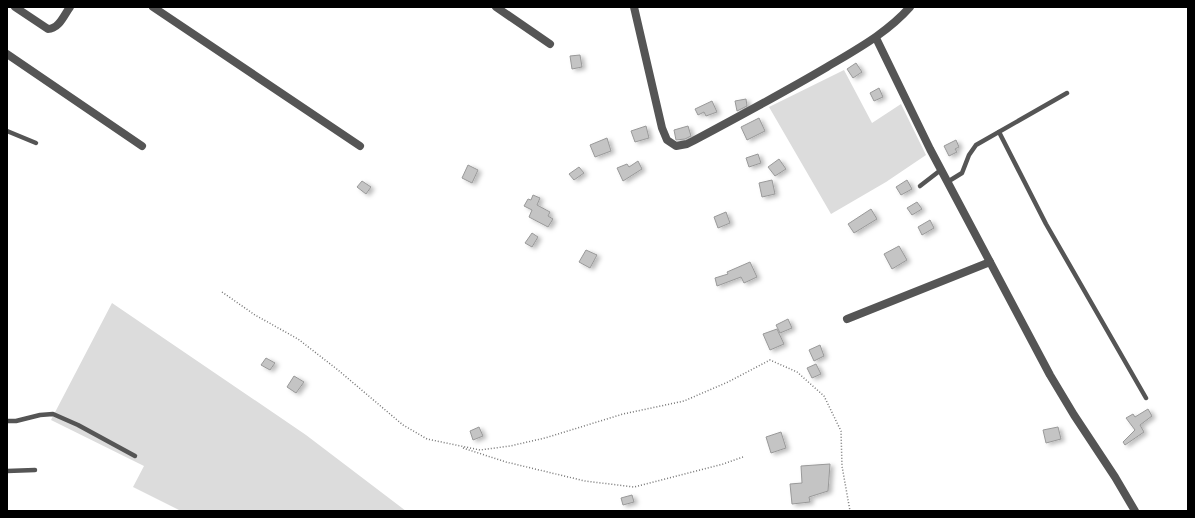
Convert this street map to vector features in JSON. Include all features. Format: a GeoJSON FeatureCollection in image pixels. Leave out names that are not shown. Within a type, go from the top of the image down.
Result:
{"type":"FeatureCollection","features":[{"type":"Feature","properties":{"kind":"street"},"geometry":{"type":"LineString","coordinates":[[15,7],[48,29],[51,29],[57,26],[70,7]]}},
{"type":"Feature","properties":{"kind":"street"},"geometry":{"type":"LineString","coordinates":[[153,7],[360,146]]}},
{"type":"Feature","properties":{"kind":"street"},"geometry":{"type":"LineString","coordinates":[[496,7],[550,44]]}},
{"type":"Feature","properties":{"kind":"street"},"geometry":{"type":"LineString","coordinates":[[634,7],[662,128],[667,140],[676,146],[687,144],[740,116],[876,38],[910,7]]}},
{"type":"Feature","properties":{"kind":"street"},"geometry":{"type":"LineString","coordinates":[[876,38],[942,170],[1050,375],[1135,511]]}},
{"type":"Feature","properties":{"kind":"street"},"geometry":{"type":"LineString","coordinates":[[7,54],[142,146]]}},
{"type":"Feature","properties":{"kind":"street"},"geometry":{"type":"LineString","coordinates":[[847,319],[990,262]]}},
{"type":"Feature","properties":{"kind":"lane"},"geometry":{"type":"LineString","coordinates":[[949,181],[962,173],[969,155],[976,145],[1067,93]]}},
{"type":"Feature","properties":{"kind":"lane"},"geometry":{"type":"LineString","coordinates":[[7,131],[36,143]]}},
{"type":"Feature","properties":{"kind":"lane"},"geometry":{"type":"LineString","coordinates":[[999,132],[1046,224],[1146,398]]}},
{"type":"Feature","properties":{"kind":"lane"},"geometry":{"type":"LineString","coordinates":[[920,186],[942,170]]}},
{"type":"Feature","properties":{"kind":"lane"},"geometry":{"type":"LineString","coordinates":[[7,421],[16,421],[40,415],[53,414],[78,425],[135,456]]}},
{"type":"Feature","properties":{"kind":"lane"},"geometry":{"type":"LineString","coordinates":[[7,471],[35,470]]}},
{"type":"Feature","properties":{"kind":"path"},"geometry":{"type":"LineString","coordinates":[[222,292],[255,315],[298,339],[338,370],[403,425],[427,439],[506,462],[585,481],[634,487],[723,464],[743,457]]}},
{"type":"Feature","properties":{"kind":"path"},"geometry":{"type":"LineString","coordinates":[[455,446],[480,450],[510,446],[545,438],[623,414],[684,401],[728,382],[770,360],[796,372],[824,396],[841,432],[842,466],[850,511]]}},
{"type":"Feature","properties":{"kind":"shaded area"},"geometry":{"type":"Polygon","coordinates":[[[844,70],[872,123],[901,104],[926,155],[886,182],[831,214],[769,107],[844,70]]]}},
{"type":"Feature","properties":{"kind":"shaded area"},"geometry":{"type":"Polygon","coordinates":[[[112,303],[306,435],[406,511],[181,511],[133,487],[144,466],[51,420],[112,303]]]}},
{"type":"Feature","properties":{"kind":"building"},"geometry":{"type":"Polygon","coordinates":[[[580,55],[582,67],[572,69],[570,56],[580,55]]]}},
{"type":"Feature","properties":{"kind":"building"},"geometry":{"type":"Polygon","coordinates":[[[856,63],[862,72],[853,78],[847,69],[856,63]]]}},
{"type":"Feature","properties":{"kind":"building"},"geometry":{"type":"Polygon","coordinates":[[[879,88],[883,97],[874,101],[870,93],[879,88]]]}},
{"type":"Feature","properties":{"kind":"building"},"geometry":{"type":"Polygon","coordinates":[[[746,99],[747,106],[737,111],[735,101],[746,99]]]}},
{"type":"Feature","properties":{"kind":"building"},"geometry":{"type":"Polygon","coordinates":[[[712,101],[717,112],[706,116],[704,112],[698,115],[695,109],[712,101]]]}},
{"type":"Feature","properties":{"kind":"building"},"geometry":{"type":"Polygon","coordinates":[[[759,118],[765,131],[747,140],[741,127],[759,118]]]}},
{"type":"Feature","properties":{"kind":"building"},"geometry":{"type":"Polygon","coordinates":[[[646,126],[649,138],[635,142],[631,131],[646,126]]]}},
{"type":"Feature","properties":{"kind":"building"},"geometry":{"type":"Polygon","coordinates":[[[688,126],[691,136],[685,139],[676,140],[674,130],[688,126]]]}},
{"type":"Feature","properties":{"kind":"building"},"geometry":{"type":"Polygon","coordinates":[[[607,138],[611,151],[595,157],[590,145],[607,138]]]}},
{"type":"Feature","properties":{"kind":"building"},"geometry":{"type":"Polygon","coordinates":[[[956,140],[959,147],[955,149],[957,152],[949,156],[944,146],[956,140]]]}},
{"type":"Feature","properties":{"kind":"building"},"geometry":{"type":"Polygon","coordinates":[[[758,154],[761,163],[749,167],[746,158],[758,154]]]}},
{"type":"Feature","properties":{"kind":"building"},"geometry":{"type":"Polygon","coordinates":[[[779,159],[786,169],[775,176],[768,167],[779,159]]]}},
{"type":"Feature","properties":{"kind":"building"},"geometry":{"type":"Polygon","coordinates":[[[638,161],[642,169],[623,181],[617,168],[627,164],[629,167],[638,161]]]}},
{"type":"Feature","properties":{"kind":"building"},"geometry":{"type":"Polygon","coordinates":[[[468,165],[478,170],[472,183],[462,178],[468,165]]]}},
{"type":"Feature","properties":{"kind":"building"},"geometry":{"type":"Polygon","coordinates":[[[579,167],[584,173],[574,180],[569,174],[579,167]]]}},
{"type":"Feature","properties":{"kind":"building"},"geometry":{"type":"Polygon","coordinates":[[[772,180],[775,194],[762,197],[759,183],[772,180]]]}},
{"type":"Feature","properties":{"kind":"building"},"geometry":{"type":"Polygon","coordinates":[[[907,180],[912,189],[901,195],[896,187],[907,180]]]}},
{"type":"Feature","properties":{"kind":"building"},"geometry":{"type":"Polygon","coordinates":[[[362,181],[371,187],[366,194],[357,187],[362,181]]]}},
{"type":"Feature","properties":{"kind":"building"},"geometry":{"type":"Polygon","coordinates":[[[533,195],[540,198],[537,205],[550,212],[548,216],[553,219],[548,227],[529,217],[532,210],[524,206],[528,199],[531,200],[533,195]]]}},
{"type":"Feature","properties":{"kind":"building"},"geometry":{"type":"Polygon","coordinates":[[[917,202],[922,209],[912,215],[907,208],[917,202]]]}},
{"type":"Feature","properties":{"kind":"building"},"geometry":{"type":"Polygon","coordinates":[[[871,209],[877,219],[854,233],[848,224],[871,209]]]}},
{"type":"Feature","properties":{"kind":"building"},"geometry":{"type":"Polygon","coordinates":[[[726,212],[730,223],[718,228],[714,217],[726,212]]]}},
{"type":"Feature","properties":{"kind":"building"},"geometry":{"type":"Polygon","coordinates":[[[930,220],[934,228],[922,235],[918,227],[930,220]]]}},
{"type":"Feature","properties":{"kind":"building"},"geometry":{"type":"Polygon","coordinates":[[[532,233],[538,237],[532,247],[525,243],[532,233]]]}},
{"type":"Feature","properties":{"kind":"building"},"geometry":{"type":"Polygon","coordinates":[[[899,246],[907,260],[892,269],[884,254],[899,246]]]}},
{"type":"Feature","properties":{"kind":"building"},"geometry":{"type":"Polygon","coordinates":[[[586,250],[597,255],[590,268],[579,262],[586,250]]]}},
{"type":"Feature","properties":{"kind":"building"},"geometry":{"type":"Polygon","coordinates":[[[750,262],[757,277],[744,283],[741,277],[717,286],[715,278],[728,274],[727,272],[750,262]]]}},
{"type":"Feature","properties":{"kind":"building"},"geometry":{"type":"Polygon","coordinates":[[[788,319],[792,328],[780,333],[776,325],[788,319]]]}},
{"type":"Feature","properties":{"kind":"building"},"geometry":{"type":"Polygon","coordinates":[[[777,329],[784,344],[770,350],[763,334],[777,329]]]}},
{"type":"Feature","properties":{"kind":"building"},"geometry":{"type":"Polygon","coordinates":[[[820,345],[824,356],[814,361],[809,350],[820,345]]]}},
{"type":"Feature","properties":{"kind":"building"},"geometry":{"type":"Polygon","coordinates":[[[266,358],[275,363],[270,370],[261,365],[266,358]]]}},
{"type":"Feature","properties":{"kind":"building"},"geometry":{"type":"Polygon","coordinates":[[[816,364],[821,374],[812,378],[807,368],[816,364]]]}},
{"type":"Feature","properties":{"kind":"building"},"geometry":{"type":"Polygon","coordinates":[[[294,376],[304,382],[296,393],[287,387],[294,376]]]}},
{"type":"Feature","properties":{"kind":"building"},"geometry":{"type":"Polygon","coordinates":[[[1148,409],[1152,416],[1140,425],[1144,432],[1125,445],[1123,442],[1135,430],[1126,418],[1133,414],[1135,417],[1148,409]]]}},
{"type":"Feature","properties":{"kind":"building"},"geometry":{"type":"Polygon","coordinates":[[[479,427],[483,436],[473,440],[470,431],[479,427]]]}},
{"type":"Feature","properties":{"kind":"building"},"geometry":{"type":"Polygon","coordinates":[[[1058,427],[1061,439],[1046,443],[1043,430],[1058,427]]]}},
{"type":"Feature","properties":{"kind":"building"},"geometry":{"type":"Polygon","coordinates":[[[781,432],[786,448],[771,453],[766,437],[781,432]]]}},
{"type":"Feature","properties":{"kind":"building"},"geometry":{"type":"Polygon","coordinates":[[[830,464],[828,491],[809,497],[810,502],[792,504],[790,484],[802,483],[801,466],[830,464]]]}},
{"type":"Feature","properties":{"kind":"building"},"geometry":{"type":"Polygon","coordinates":[[[632,495],[634,502],[623,505],[621,498],[632,495]]]}}]}
